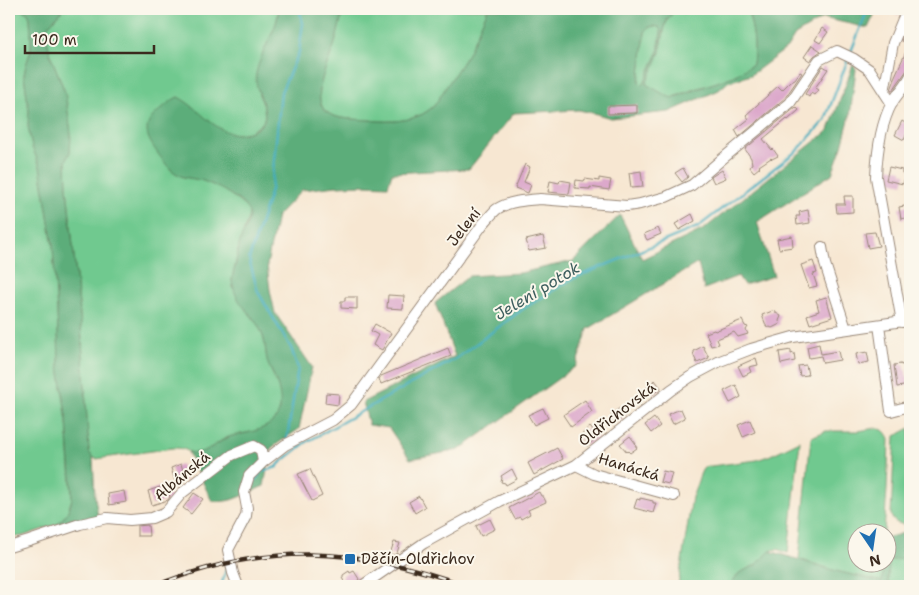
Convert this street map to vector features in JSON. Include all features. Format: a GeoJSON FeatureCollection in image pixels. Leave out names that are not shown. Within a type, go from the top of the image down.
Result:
{"type":"FeatureCollection","features":[{"type":"Feature","properties":{"kind":"street"},"geometry":{"type":"LineString","coordinates":[[884,92],[893,43],[903,19]]}},
{"type":"Feature","properties":{"kind":"street","name":"Jelení"},"geometry":{"type":"LineString","coordinates":[[238,586],[228,550],[246,516],[247,508],[244,492],[249,476],[262,462],[285,445],[334,420],[351,405],[483,224],[498,209],[508,204],[540,199],[627,206],[666,197],[692,185],[790,103],[819,60],[837,51],[854,59],[870,70],[892,104]]}},
{"type":"Feature","properties":{"kind":"street"},"geometry":{"type":"LineString","coordinates":[[906,321],[876,178],[882,128],[892,104],[910,77]]}},
{"type":"Feature","properties":{"kind":"street"},"geometry":{"type":"LineString","coordinates":[[822,247],[825,264],[846,329]]}},
{"type":"Feature","properties":{"kind":"street","name":"Oldřichovská"},"geometry":{"type":"LineString","coordinates":[[362,586],[424,543],[500,501],[576,465],[671,390],[714,364],[736,354],[793,338],[906,321]]}},
{"type":"Feature","properties":{"kind":"street"},"geometry":{"type":"LineString","coordinates":[[879,325],[891,411],[910,406]]}},
{"type":"Feature","properties":{"kind":"street","name":"Albánská"},"geometry":{"type":"LineString","coordinates":[[9,546],[80,524],[107,518],[130,520],[152,518],[166,512],[182,493],[232,455],[254,446],[261,450],[262,462]]}},
{"type":"Feature","properties":{"kind":"street","name":"Hanácká"},"geometry":{"type":"LineString","coordinates":[[576,465],[594,474],[674,496]]}},
{"type":"Feature","properties":{"kind":"green space"},"geometry":{"type":"Polygon","coordinates":[[[9,9],[61,9],[61,12],[47,27],[47,39],[50,54],[65,92],[71,134],[70,152],[66,161],[67,188],[81,325],[89,452],[93,458],[98,517],[60,528],[58,524],[69,509],[72,492],[67,421],[59,366],[53,246],[40,166],[32,147],[28,126],[29,111],[24,75],[31,50],[30,18],[28,13],[22,10],[9,12],[9,9]]]}},
{"type":"Feature","properties":{"kind":"green space"},"geometry":{"type":"Polygon","coordinates":[[[61,9],[279,9],[276,24],[256,74],[259,95],[265,115],[263,122],[259,126],[249,132],[236,134],[222,131],[178,97],[154,116],[163,159],[171,170],[183,177],[202,180],[226,191],[248,209],[249,215],[240,242],[232,280],[233,287],[260,329],[270,369],[281,398],[279,413],[275,420],[266,427],[227,438],[199,453],[172,448],[96,459],[89,452],[81,325],[67,187],[66,161],[70,152],[71,134],[65,92],[50,54],[47,39],[47,27],[61,12],[61,9]]]}},
{"type":"Feature","properties":{"kind":"green space"},"geometry":{"type":"Polygon","coordinates":[[[279,9],[344,9],[322,81],[320,99],[322,107],[328,113],[337,117],[387,121],[413,118],[434,106],[469,52],[488,9],[686,9],[674,11],[667,20],[660,53],[646,84],[672,98],[734,76],[753,64],[753,36],[747,9],[877,9],[868,28],[823,18],[795,35],[787,48],[751,75],[728,82],[719,90],[669,112],[611,118],[579,110],[514,113],[469,169],[392,173],[388,186],[337,186],[302,190],[277,216],[267,265],[275,313],[312,367],[299,429],[271,448],[264,486],[245,495],[219,502],[212,501],[188,452],[195,453],[207,450],[230,437],[249,433],[268,425],[279,413],[280,405],[279,394],[268,364],[262,334],[254,319],[237,297],[232,284],[240,241],[248,222],[249,212],[233,196],[203,181],[180,176],[172,170],[151,143],[147,127],[154,116],[178,97],[222,130],[243,134],[258,127],[265,118],[265,110],[257,85],[256,74],[278,17],[279,9]],[[653,26],[645,32],[639,82],[642,85],[658,53],[661,31],[659,27],[653,26]]]}},
{"type":"Feature","properties":{"kind":"green space"},"geometry":{"type":"Polygon","coordinates":[[[344,9],[488,9],[469,52],[434,106],[413,118],[387,121],[337,117],[328,113],[322,107],[320,90],[322,81],[344,9]]]}},
{"type":"Feature","properties":{"kind":"green space"},"geometry":{"type":"Polygon","coordinates":[[[686,9],[747,9],[753,36],[753,64],[727,79],[669,98],[646,84],[659,53],[667,20],[676,11],[686,9]]]}},
{"type":"Feature","properties":{"kind":"green space"},"geometry":{"type":"Polygon","coordinates":[[[22,10],[28,13],[30,18],[31,50],[24,75],[29,111],[28,126],[32,147],[40,166],[53,246],[59,366],[67,421],[72,499],[67,513],[58,524],[15,537],[9,541],[9,12],[22,10]]]}},
{"type":"Feature","properties":{"kind":"green space"},"geometry":{"type":"Polygon","coordinates":[[[653,26],[659,27],[661,31],[658,53],[642,85],[639,83],[645,32],[653,26]]]}},
{"type":"Feature","properties":{"kind":"green space"},"geometry":{"type":"Polygon","coordinates":[[[853,65],[856,69],[850,116],[832,174],[757,222],[774,276],[744,285],[738,276],[704,289],[698,263],[588,329],[576,366],[459,450],[410,459],[389,428],[369,425],[363,402],[455,356],[435,303],[469,276],[520,273],[573,261],[620,215],[642,259],[704,229],[829,130],[853,65]]]}},
{"type":"Feature","properties":{"kind":"green space"},"geometry":{"type":"Polygon","coordinates":[[[910,428],[910,524],[895,522],[891,514],[895,436],[910,428]]]}},
{"type":"Feature","properties":{"kind":"green space"},"geometry":{"type":"Polygon","coordinates":[[[881,429],[889,440],[885,522],[846,522],[846,572],[884,572],[883,582],[836,571],[799,559],[811,437],[826,431],[881,429]]]}},
{"type":"Feature","properties":{"kind":"green space"},"geometry":{"type":"Polygon","coordinates":[[[800,441],[788,553],[777,549],[770,551],[756,565],[739,573],[729,586],[678,586],[692,497],[704,468],[757,460],[800,441]]]}},
{"type":"Feature","properties":{"kind":"green space"},"geometry":{"type":"Polygon","coordinates":[[[910,531],[910,558],[896,560],[896,535],[910,531]]]}},
{"type":"Feature","properties":{"kind":"green space"},"geometry":{"type":"Polygon","coordinates":[[[770,551],[836,571],[882,582],[883,572],[888,572],[888,583],[899,586],[729,586],[739,573],[756,565],[770,551]]]}},
{"type":"Feature","properties":{"kind":"green space"},"geometry":{"type":"Polygon","coordinates":[[[910,558],[910,586],[888,583],[888,572],[896,572],[896,560],[910,558]]]}},
{"type":"Feature","properties":{"kind":"building"},"geometry":{"type":"Polygon","coordinates":[[[884,9],[910,9],[910,19],[909,15],[905,13],[902,12],[898,15],[884,9]]]}},
{"type":"Feature","properties":{"kind":"building"},"geometry":{"type":"Polygon","coordinates":[[[910,19],[910,70],[907,70],[893,90],[891,90],[894,78],[909,45],[901,41],[910,19]]]}},
{"type":"Feature","properties":{"kind":"building"},"geometry":{"type":"Polygon","coordinates":[[[822,28],[828,32],[820,43],[815,40],[822,28]]]}},
{"type":"Feature","properties":{"kind":"building"},"geometry":{"type":"Polygon","coordinates":[[[812,45],[821,51],[810,61],[804,57],[812,45]]]}},
{"type":"Feature","properties":{"kind":"building"},"geometry":{"type":"Polygon","coordinates":[[[823,66],[828,69],[815,88],[818,90],[814,95],[811,93],[809,97],[805,94],[823,66]]]}},
{"type":"Feature","properties":{"kind":"building"},"geometry":{"type":"Polygon","coordinates":[[[800,72],[802,73],[785,98],[739,137],[735,130],[749,119],[746,115],[778,86],[782,90],[800,72]]]}},
{"type":"Feature","properties":{"kind":"building"},"geometry":{"type":"Polygon","coordinates":[[[637,105],[637,113],[608,114],[608,106],[637,105]]]}},
{"type":"Feature","properties":{"kind":"building"},"geometry":{"type":"Polygon","coordinates":[[[796,107],[799,110],[763,139],[778,156],[759,166],[754,172],[749,166],[752,164],[751,158],[745,149],[796,107]]]}},
{"type":"Feature","properties":{"kind":"building"},"geometry":{"type":"Polygon","coordinates":[[[902,121],[910,126],[904,140],[895,135],[902,121]]]}},
{"type":"Feature","properties":{"kind":"building"},"geometry":{"type":"Polygon","coordinates":[[[525,164],[530,167],[524,182],[531,185],[528,193],[515,188],[525,164]]]}},
{"type":"Feature","properties":{"kind":"building"},"geometry":{"type":"Polygon","coordinates":[[[889,167],[902,170],[902,173],[906,174],[903,184],[886,180],[889,167]]]}},
{"type":"Feature","properties":{"kind":"building"},"geometry":{"type":"Polygon","coordinates":[[[683,168],[688,177],[682,182],[675,173],[683,168]]]}},
{"type":"Feature","properties":{"kind":"building"},"geometry":{"type":"Polygon","coordinates":[[[722,170],[726,178],[714,183],[711,177],[722,170]]]}},
{"type":"Feature","properties":{"kind":"building"},"geometry":{"type":"Polygon","coordinates":[[[641,171],[643,187],[631,188],[629,173],[641,171]]]}},
{"type":"Feature","properties":{"kind":"building"},"geometry":{"type":"Polygon","coordinates":[[[599,178],[611,180],[609,190],[590,187],[590,189],[575,188],[576,180],[599,181],[599,178]]]}},
{"type":"Feature","properties":{"kind":"building"},"geometry":{"type":"Polygon","coordinates":[[[560,180],[571,182],[569,194],[548,192],[550,181],[559,183],[560,180]]]}},
{"type":"Feature","properties":{"kind":"building"},"geometry":{"type":"Polygon","coordinates":[[[844,196],[853,196],[853,212],[837,213],[836,204],[845,204],[844,196]]]}},
{"type":"Feature","properties":{"kind":"building"},"geometry":{"type":"Polygon","coordinates":[[[910,205],[910,217],[901,219],[899,207],[910,205]]]}},
{"type":"Feature","properties":{"kind":"building"},"geometry":{"type":"Polygon","coordinates":[[[808,210],[810,223],[797,225],[796,216],[800,216],[799,212],[808,210]]]}},
{"type":"Feature","properties":{"kind":"building"},"geometry":{"type":"Polygon","coordinates":[[[692,214],[695,221],[679,230],[675,224],[692,214]]]}},
{"type":"Feature","properties":{"kind":"building"},"geometry":{"type":"Polygon","coordinates":[[[658,228],[661,234],[647,240],[644,234],[658,228]]]}},
{"type":"Feature","properties":{"kind":"building"},"geometry":{"type":"Polygon","coordinates":[[[875,232],[879,246],[868,248],[865,233],[875,232]]]}},
{"type":"Feature","properties":{"kind":"building"},"geometry":{"type":"Polygon","coordinates":[[[543,236],[546,248],[529,251],[526,240],[543,236]]]}},
{"type":"Feature","properties":{"kind":"building"},"geometry":{"type":"Polygon","coordinates":[[[792,236],[793,247],[779,249],[777,239],[792,236]]]}},
{"type":"Feature","properties":{"kind":"building"},"geometry":{"type":"Polygon","coordinates":[[[813,261],[817,273],[813,274],[817,286],[809,288],[801,265],[813,261]]]}},
{"type":"Feature","properties":{"kind":"building"},"geometry":{"type":"Polygon","coordinates":[[[388,295],[404,296],[403,309],[387,308],[388,295]]]}},
{"type":"Feature","properties":{"kind":"building"},"geometry":{"type":"Polygon","coordinates":[[[345,297],[357,297],[357,309],[341,308],[341,301],[345,301],[345,297]]]}},
{"type":"Feature","properties":{"kind":"building"},"geometry":{"type":"Polygon","coordinates":[[[826,297],[832,317],[810,324],[807,315],[819,311],[816,300],[826,297]]]}},
{"type":"Feature","properties":{"kind":"building"},"geometry":{"type":"Polygon","coordinates":[[[775,310],[781,316],[780,324],[767,328],[762,315],[775,310]]]}},
{"type":"Feature","properties":{"kind":"building"},"geometry":{"type":"Polygon","coordinates":[[[742,320],[745,326],[748,327],[746,330],[748,334],[738,337],[734,332],[717,339],[719,344],[711,346],[706,333],[742,320]]]}},
{"type":"Feature","properties":{"kind":"building"},"geometry":{"type":"Polygon","coordinates":[[[375,324],[391,333],[382,350],[373,345],[378,335],[371,331],[375,324]]]}},
{"type":"Feature","properties":{"kind":"building"},"geometry":{"type":"Polygon","coordinates":[[[819,344],[821,354],[838,351],[840,360],[823,363],[821,356],[809,358],[807,347],[819,344]]]}},
{"type":"Feature","properties":{"kind":"building"},"geometry":{"type":"Polygon","coordinates":[[[703,346],[709,358],[697,363],[693,354],[694,351],[703,346]]]}},
{"type":"Feature","properties":{"kind":"building"},"geometry":{"type":"Polygon","coordinates":[[[448,348],[451,356],[381,384],[379,379],[381,376],[448,348]]]}},
{"type":"Feature","properties":{"kind":"building"},"geometry":{"type":"Polygon","coordinates":[[[791,350],[791,354],[794,353],[795,361],[781,364],[779,352],[791,350]]]}},
{"type":"Feature","properties":{"kind":"building"},"geometry":{"type":"Polygon","coordinates":[[[867,352],[869,362],[858,364],[856,354],[867,352]]]}},
{"type":"Feature","properties":{"kind":"building"},"geometry":{"type":"Polygon","coordinates":[[[756,358],[758,365],[749,367],[751,372],[743,376],[738,366],[756,358]]]}},
{"type":"Feature","properties":{"kind":"building"},"geometry":{"type":"Polygon","coordinates":[[[904,364],[910,385],[897,387],[894,365],[904,364]]]}},
{"type":"Feature","properties":{"kind":"building"},"geometry":{"type":"Polygon","coordinates":[[[806,365],[808,375],[800,376],[798,366],[806,365]]]}},
{"type":"Feature","properties":{"kind":"building"},"geometry":{"type":"Polygon","coordinates":[[[655,380],[661,388],[653,394],[647,387],[655,380]]]}},
{"type":"Feature","properties":{"kind":"building"},"geometry":{"type":"Polygon","coordinates":[[[736,385],[741,397],[730,403],[724,391],[736,385]]]}},
{"type":"Feature","properties":{"kind":"building"},"geometry":{"type":"Polygon","coordinates":[[[326,393],[339,394],[338,405],[325,403],[326,393]]]}},
{"type":"Feature","properties":{"kind":"building"},"geometry":{"type":"Polygon","coordinates":[[[585,400],[592,412],[571,427],[563,415],[585,400]]]}},
{"type":"Feature","properties":{"kind":"building"},"geometry":{"type":"Polygon","coordinates":[[[543,408],[548,418],[534,425],[528,415],[543,408]]]}},
{"type":"Feature","properties":{"kind":"building"},"geometry":{"type":"Polygon","coordinates":[[[620,408],[626,415],[617,422],[611,414],[620,408]]]}},
{"type":"Feature","properties":{"kind":"building"},"geometry":{"type":"Polygon","coordinates":[[[681,409],[685,418],[673,424],[668,414],[681,409]]]}},
{"type":"Feature","properties":{"kind":"building"},"geometry":{"type":"Polygon","coordinates":[[[654,418],[660,426],[651,433],[645,425],[654,418]]]}},
{"type":"Feature","properties":{"kind":"building"},"geometry":{"type":"Polygon","coordinates":[[[750,420],[755,432],[743,437],[738,425],[750,420]]]}},
{"type":"Feature","properties":{"kind":"building"},"geometry":{"type":"Polygon","coordinates":[[[590,427],[598,437],[587,446],[579,437],[590,427]]]}},
{"type":"Feature","properties":{"kind":"building"},"geometry":{"type":"Polygon","coordinates":[[[630,436],[637,448],[630,453],[620,444],[630,436]]]}},
{"type":"Feature","properties":{"kind":"building"},"geometry":{"type":"Polygon","coordinates":[[[557,448],[563,459],[534,475],[528,463],[557,448]]]}},
{"type":"Feature","properties":{"kind":"building"},"geometry":{"type":"Polygon","coordinates":[[[181,464],[186,480],[176,484],[171,468],[181,464]]]}},
{"type":"Feature","properties":{"kind":"building"},"geometry":{"type":"Polygon","coordinates":[[[310,469],[322,496],[312,501],[298,474],[310,469]]]}},
{"type":"Feature","properties":{"kind":"building"},"geometry":{"type":"Polygon","coordinates":[[[512,469],[517,479],[506,485],[501,482],[501,476],[512,469]]]}},
{"type":"Feature","properties":{"kind":"building"},"geometry":{"type":"Polygon","coordinates":[[[663,471],[672,473],[669,484],[660,482],[663,471]]]}},
{"type":"Feature","properties":{"kind":"building"},"geometry":{"type":"Polygon","coordinates":[[[166,485],[170,497],[168,500],[152,505],[148,491],[166,485]]]}},
{"type":"Feature","properties":{"kind":"building"},"geometry":{"type":"Polygon","coordinates":[[[124,491],[126,502],[109,505],[108,494],[124,491]]]}},
{"type":"Feature","properties":{"kind":"building"},"geometry":{"type":"Polygon","coordinates":[[[539,492],[546,502],[528,510],[530,514],[521,519],[520,517],[515,519],[509,508],[539,492]]]}},
{"type":"Feature","properties":{"kind":"building"},"geometry":{"type":"Polygon","coordinates":[[[194,493],[203,499],[191,514],[183,508],[194,493]]]}},
{"type":"Feature","properties":{"kind":"building"},"geometry":{"type":"Polygon","coordinates":[[[419,496],[425,507],[415,513],[409,502],[419,496]]]}},
{"type":"Feature","properties":{"kind":"building"},"geometry":{"type":"Polygon","coordinates":[[[640,498],[656,503],[653,513],[634,508],[637,499],[640,500],[640,498]]]}},
{"type":"Feature","properties":{"kind":"building"},"geometry":{"type":"Polygon","coordinates":[[[490,519],[495,529],[481,536],[476,526],[490,519]]]}},
{"type":"Feature","properties":{"kind":"building"},"geometry":{"type":"Polygon","coordinates":[[[148,525],[149,536],[137,536],[137,526],[148,525]]]}},
{"type":"Feature","properties":{"kind":"building"},"geometry":{"type":"Polygon","coordinates":[[[394,542],[400,543],[397,553],[394,555],[390,554],[394,542]]]}},
{"type":"Feature","properties":{"kind":"building"},"geometry":{"type":"Polygon","coordinates":[[[349,571],[350,573],[354,571],[359,579],[355,586],[347,586],[342,578],[349,571]]]}},
{"type":"Feature","properties":{"kind":"waterway"},"geometry":{"type":"LineString","coordinates":[[287,439],[298,368],[291,348],[258,292],[249,259],[271,190],[281,92],[299,52],[303,23],[299,9]]}},
{"type":"Feature","properties":{"kind":"waterway","name":"Jelení potok"},"geometry":{"type":"LineString","coordinates":[[850,54],[868,9]]}},
{"type":"Feature","properties":{"kind":"waterway","name":"Jelení potok"},"geometry":{"type":"LineString","coordinates":[[244,530],[253,512],[252,504],[249,501],[252,485],[261,472],[277,467],[305,443],[457,358],[523,309],[572,279],[698,227],[798,150],[825,120],[848,59]]}},
{"type":"Feature","properties":{"kind":"waterway","name":"Jelení potok"},"geometry":{"type":"LineString","coordinates":[[221,586],[228,564]]}},
{"type":"Feature","properties":{"kind":"railway"},"geometry":{"type":"LineString","coordinates":[[155,586],[195,572],[234,562],[272,556],[310,554],[349,557],[387,563],[466,586]]}},
{"type":"Feature","properties":{"kind":"place","name":"Děčín-Oldřichov"},"geometry":{"type":"Point","coordinates":[350,559]}}]}
